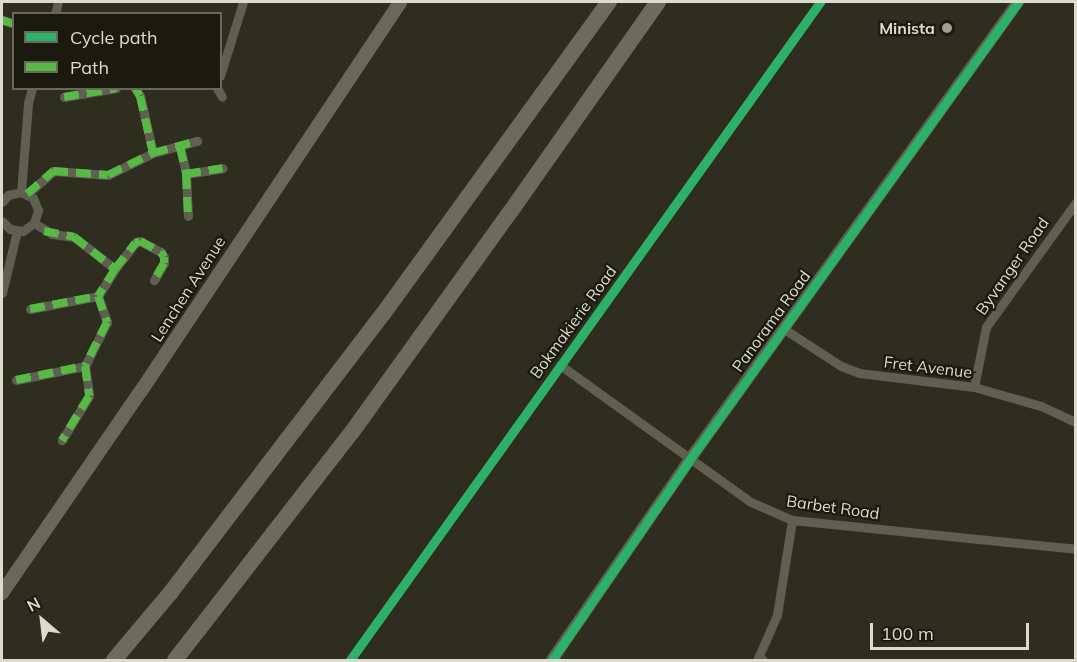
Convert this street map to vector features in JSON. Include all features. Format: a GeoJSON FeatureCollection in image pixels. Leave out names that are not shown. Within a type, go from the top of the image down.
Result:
{"type":"FeatureCollection","features":[{"type":"Feature","properties":{"kind":"highway"},"geometry":{"type":"LineString","coordinates":[[114,660],[171,592],[383,314],[609,2]]}},
{"type":"Feature","properties":{"kind":"highway"},"geometry":{"type":"LineString","coordinates":[[175,660],[359,422],[512,212],[658,2]]}},
{"type":"Feature","properties":{"kind":"main road","name":"Lenchen Avenue"},"geometry":{"type":"LineString","coordinates":[[2,593],[141,391],[400,2]]}},
{"type":"Feature","properties":{"kind":"street"},"geometry":{"type":"LineString","coordinates":[[222,70],[243,2]]}},
{"type":"Feature","properties":{"kind":"street","name":"Bokmakierie Road"},"geometry":{"type":"LineString","coordinates":[[350,660],[820,2]]}},
{"type":"Feature","properties":{"kind":"street","name":"Panorama Road"},"geometry":{"type":"LineString","coordinates":[[552,660],[690,459],[1006,14],[1018,2]]}},
{"type":"Feature","properties":{"kind":"street"},"geometry":{"type":"LineString","coordinates":[[24,193],[28,103],[31,90]]}},
{"type":"Feature","properties":{"kind":"street"},"geometry":{"type":"LineString","coordinates":[[64,97],[104,90]]}},
{"type":"Feature","properties":{"kind":"street"},"geometry":{"type":"LineString","coordinates":[[136,90],[140,96],[153,153]]}},
{"type":"Feature","properties":{"kind":"street"},"geometry":{"type":"LineString","coordinates":[[218,90],[222,97]]}},
{"type":"Feature","properties":{"kind":"street"},"geometry":{"type":"LineString","coordinates":[[2,202],[8,195],[24,193],[53,171],[108,175],[153,153],[197,141]]}},
{"type":"Feature","properties":{"kind":"street"},"geometry":{"type":"LineString","coordinates":[[180,147],[186,174],[188,216]]}},
{"type":"Feature","properties":{"kind":"street"},"geometry":{"type":"LineString","coordinates":[[186,174],[223,168]]}},
{"type":"Feature","properties":{"kind":"street"},"geometry":{"type":"LineString","coordinates":[[2,223],[17,231],[23,231],[34,224],[37,217],[37,204],[24,193]]}},
{"type":"Feature","properties":{"kind":"street","name":"Byvanger Road"},"geometry":{"type":"LineString","coordinates":[[974,387],[986,327],[1076,202]]}},
{"type":"Feature","properties":{"kind":"street"},"geometry":{"type":"LineString","coordinates":[[1066,216],[1076,223]]}},
{"type":"Feature","properties":{"kind":"street"},"geometry":{"type":"LineString","coordinates":[[34,224],[52,234],[74,237],[115,269]]}},
{"type":"Feature","properties":{"kind":"street"},"geometry":{"type":"LineString","coordinates":[[2,293],[17,231]]}},
{"type":"Feature","properties":{"kind":"street"},"geometry":{"type":"LineString","coordinates":[[30,309],[98,296],[115,269],[135,243],[140,241],[161,252],[164,257],[164,263],[154,280]]}},
{"type":"Feature","properties":{"kind":"street"},"geometry":{"type":"LineString","coordinates":[[62,440],[88,396],[85,366],[107,322],[98,296]]}},
{"type":"Feature","properties":{"kind":"street","name":"Fret Avenue"},"geometry":{"type":"LineString","coordinates":[[784,329],[841,366],[859,373],[974,387],[1041,406],[1076,422]]}},
{"type":"Feature","properties":{"kind":"street","name":"Barbet Road"},"geometry":{"type":"LineString","coordinates":[[560,365],[751,502],[792,520],[1076,549]]}},
{"type":"Feature","properties":{"kind":"street"},"geometry":{"type":"LineString","coordinates":[[16,380],[85,366]]}},
{"type":"Feature","properties":{"kind":"street"},"geometry":{"type":"LineString","coordinates":[[758,660],[777,615],[792,520]]}},
{"type":"Feature","properties":{"kind":"marked path"},"geometry":{"type":"LineString","coordinates":[[2,20],[12,23]]}},
{"type":"Feature","properties":{"kind":"marked path"},"geometry":{"type":"LineString","coordinates":[[64,97],[104,90]]}},
{"type":"Feature","properties":{"kind":"marked path"},"geometry":{"type":"LineString","coordinates":[[136,90],[140,96],[153,153]]}},
{"type":"Feature","properties":{"kind":"marked path"},"geometry":{"type":"LineString","coordinates":[[27,194],[53,171],[108,175],[153,153],[197,141]]}},
{"type":"Feature","properties":{"kind":"marked path"},"geometry":{"type":"LineString","coordinates":[[180,147],[186,174],[188,216]]}},
{"type":"Feature","properties":{"kind":"marked path"},"geometry":{"type":"LineString","coordinates":[[186,174],[223,168]]}},
{"type":"Feature","properties":{"kind":"marked path"},"geometry":{"type":"LineString","coordinates":[[44,231],[74,237],[115,269],[98,296],[107,322],[85,366],[89,396],[62,440]]}},
{"type":"Feature","properties":{"kind":"marked path"},"geometry":{"type":"LineString","coordinates":[[115,269],[135,243],[140,241],[161,252],[164,257],[164,263],[154,280]]}},
{"type":"Feature","properties":{"kind":"marked path"},"geometry":{"type":"LineString","coordinates":[[30,309],[98,296]]}},
{"type":"Feature","properties":{"kind":"marked path"},"geometry":{"type":"LineString","coordinates":[[16,380],[85,366]]}},
{"type":"Feature","properties":{"kind":"cycle path"},"geometry":{"type":"LineString","coordinates":[[350,660],[820,2]]}},
{"type":"Feature","properties":{"kind":"cycle path"},"geometry":{"type":"LineString","coordinates":[[552,660],[690,459],[1018,2]]}},
{"type":"Feature","properties":{"kind":"place","name":"Minista"},"geometry":{"type":"Point","coordinates":[947,28]}}]}
